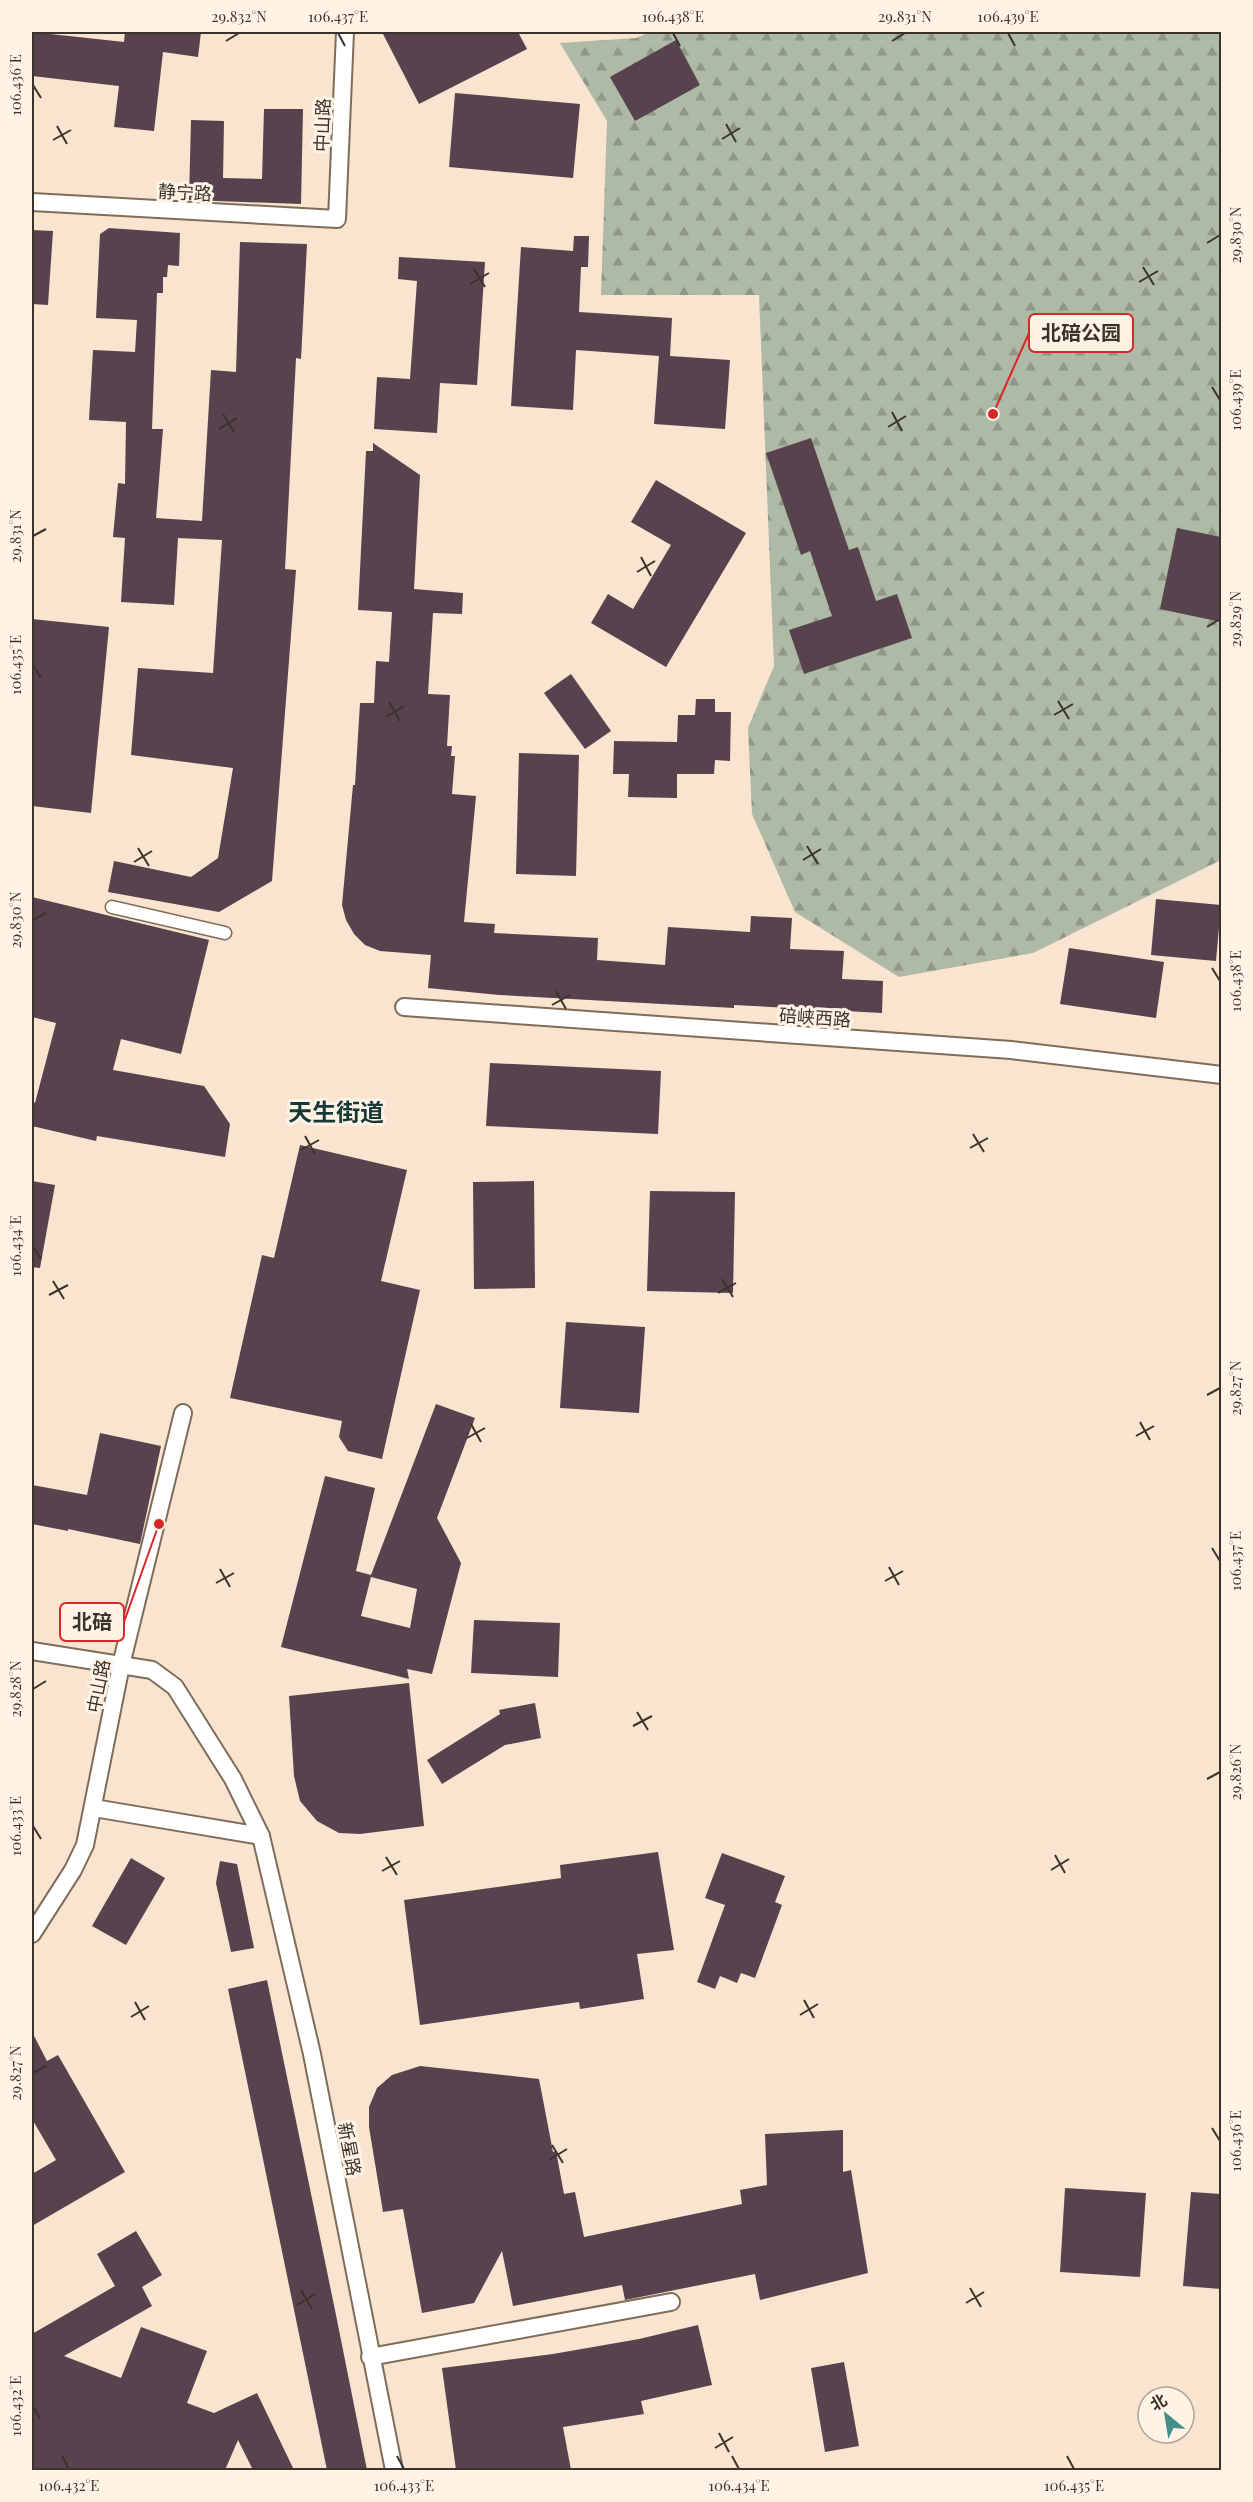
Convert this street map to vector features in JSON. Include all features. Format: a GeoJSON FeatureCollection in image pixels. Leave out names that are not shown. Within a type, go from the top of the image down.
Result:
{"type":"FeatureCollection","features":[{"type":"Feature","properties":{"kind":"street","name":"中山路"},"geometry":{"type":"LineString","coordinates":[[337,219],[345,32]]}},
{"type":"Feature","properties":{"kind":"street","name":"静宁路"},"geometry":{"type":"LineString","coordinates":[[32,202],[337,219]]}},
{"type":"Feature","properties":{"kind":"street"},"geometry":{"type":"LineString","coordinates":[[112,907],[225,933]]}},
{"type":"Feature","properties":{"kind":"street","name":"碚峡西路"},"geometry":{"type":"LineString","coordinates":[[404,1007],[1011,1050],[1221,1075]]}},
{"type":"Feature","properties":{"kind":"street","name":"中山路"},"geometry":{"type":"LineString","coordinates":[[32,1934],[73,1870],[85,1845],[121,1665],[183,1413]]}},
{"type":"Feature","properties":{"kind":"street","name":"新星路"},"geometry":{"type":"LineString","coordinates":[[32,1651],[152,1670],[175,1688],[233,1779],[261,1836],[312,2054],[394,2470]]}},
{"type":"Feature","properties":{"kind":"street"},"geometry":{"type":"LineString","coordinates":[[94,1808],[261,1836]]}},
{"type":"Feature","properties":{"kind":"street"},"geometry":{"type":"LineString","coordinates":[[370,2357],[671,2302]]}},
{"type":"Feature","properties":{"kind":"green space"},"geometry":{"type":"Polygon","coordinates":[[[650,32],[1221,32],[1221,860],[1033,953],[899,977],[795,912],[752,814],[748,728],[774,666],[759,295],[601,295],[607,121],[560,43],[636,38],[650,32]]]}},
{"type":"Feature","properties":{"kind":"building"},"geometry":{"type":"Polygon","coordinates":[[[32,32],[124,42],[125,32],[201,32],[198,57],[163,52],[154,131],[114,127],[119,86],[32,76],[32,32]]]}},
{"type":"Feature","properties":{"kind":"building"},"geometry":{"type":"Polygon","coordinates":[[[382,32],[518,32],[527,49],[419,104],[382,32]]]}},
{"type":"Feature","properties":{"kind":"building"},"geometry":{"type":"Polygon","coordinates":[[[676,40],[700,85],[635,121],[610,77],[676,40]]]}},
{"type":"Feature","properties":{"kind":"building"},"geometry":{"type":"Polygon","coordinates":[[[455,93],[580,104],[573,178],[449,167],[455,93]]]}},
{"type":"Feature","properties":{"kind":"building"},"geometry":{"type":"Polygon","coordinates":[[[264,109],[303,109],[301,204],[189,200],[191,120],[224,121],[223,178],[262,179],[264,109]]]}},
{"type":"Feature","properties":{"kind":"building"},"geometry":{"type":"Polygon","coordinates":[[[109,228],[180,233],[179,266],[168,265],[167,277],[163,277],[163,293],[157,293],[152,429],[163,429],[156,518],[202,521],[211,370],[236,372],[240,242],[307,244],[301,359],[296,358],[285,569],[296,570],[272,881],[219,912],[108,892],[114,861],[191,877],[218,858],[233,768],[131,755],[138,668],[213,673],[222,540],[178,538],[174,605],[121,602],[125,538],[113,537],[118,483],[125,484],[126,422],[89,420],[93,350],[135,352],[137,320],[96,318],[100,234],[109,228]]]}},
{"type":"Feature","properties":{"kind":"building"},"geometry":{"type":"Polygon","coordinates":[[[32,230],[53,231],[48,305],[32,304],[32,230]]]}},
{"type":"Feature","properties":{"kind":"building"},"geometry":{"type":"Polygon","coordinates":[[[574,236],[589,236],[588,267],[581,267],[579,312],[672,318],[670,356],[730,360],[725,429],[654,424],[659,356],[576,350],[573,410],[511,406],[521,247],[573,251],[574,236]]]}},
{"type":"Feature","properties":{"kind":"building"},"geometry":{"type":"Polygon","coordinates":[[[399,257],[485,262],[477,385],[440,383],[437,433],[374,429],[377,377],[410,379],[417,281],[398,279],[399,257]]]}},
{"type":"Feature","properties":{"kind":"building"},"geometry":{"type":"Polygon","coordinates":[[[811,438],[849,550],[858,547],[876,601],[897,594],[912,638],[804,674],[789,630],[832,616],[810,551],[801,555],[766,453],[811,438]]]}},
{"type":"Feature","properties":{"kind":"building"},"geometry":{"type":"Polygon","coordinates":[[[373,443],[420,475],[414,589],[463,593],[462,614],[433,613],[428,694],[450,695],[447,746],[452,746],[451,756],[455,756],[452,794],[476,796],[464,922],[495,924],[494,933],[598,938],[597,960],[665,965],[668,927],[750,932],[751,916],[792,918],[790,949],[844,951],[842,979],[883,981],[882,1013],[734,1005],[734,1008],[499,995],[428,988],[431,955],[380,951],[365,945],[354,934],[346,920],[342,905],[353,785],[355,785],[360,703],[374,703],[376,661],[389,662],[392,612],[358,610],[366,451],[373,451],[373,443]]]}},
{"type":"Feature","properties":{"kind":"building"},"geometry":{"type":"Polygon","coordinates":[[[656,480],[746,533],[666,667],[591,623],[608,594],[633,609],[671,545],[631,522],[656,480]]]}},
{"type":"Feature","properties":{"kind":"building"},"geometry":{"type":"Polygon","coordinates":[[[1177,528],[1221,537],[1221,622],[1160,609],[1177,528]]]}},
{"type":"Feature","properties":{"kind":"building"},"geometry":{"type":"Polygon","coordinates":[[[32,619],[109,627],[91,813],[32,806],[32,619]]]}},
{"type":"Feature","properties":{"kind":"building"},"geometry":{"type":"Polygon","coordinates":[[[571,674],[611,731],[585,749],[544,693],[571,674]]]}},
{"type":"Feature","properties":{"kind":"building"},"geometry":{"type":"Polygon","coordinates":[[[696,699],[715,699],[715,712],[731,712],[730,761],[715,760],[714,774],[677,774],[677,798],[628,797],[629,774],[613,774],[614,741],[677,742],[678,715],[695,715],[696,699]]]}},
{"type":"Feature","properties":{"kind":"building"},"geometry":{"type":"Polygon","coordinates":[[[519,753],[579,755],[576,876],[516,874],[519,753]]]}},
{"type":"Feature","properties":{"kind":"building"},"geometry":{"type":"Polygon","coordinates":[[[32,897],[209,940],[181,1054],[121,1039],[113,1070],[204,1086],[230,1124],[225,1157],[97,1136],[96,1141],[32,1126],[32,1101],[35,1103],[56,1023],[32,1017],[32,897]]]}},
{"type":"Feature","properties":{"kind":"building"},"geometry":{"type":"Polygon","coordinates":[[[1156,899],[1221,905],[1216,961],[1151,955],[1156,899]]]}},
{"type":"Feature","properties":{"kind":"building"},"geometry":{"type":"Polygon","coordinates":[[[1069,948],[1164,962],[1156,1018],[1060,1004],[1069,948]]]}},
{"type":"Feature","properties":{"kind":"building"},"geometry":{"type":"Polygon","coordinates":[[[490,1063],[661,1071],[658,1134],[486,1126],[490,1063]]]}},
{"type":"Feature","properties":{"kind":"building"},"geometry":{"type":"Polygon","coordinates":[[[300,1145],[407,1170],[381,1281],[420,1290],[382,1459],[348,1451],[339,1437],[342,1421],[230,1398],[262,1255],[274,1258],[300,1145]]]}},
{"type":"Feature","properties":{"kind":"building"},"geometry":{"type":"Polygon","coordinates":[[[32,1181],[55,1185],[40,1268],[32,1267],[32,1181]]]}},
{"type":"Feature","properties":{"kind":"building"},"geometry":{"type":"Polygon","coordinates":[[[534,1181],[535,1288],[474,1289],[473,1182],[534,1181]]]}},
{"type":"Feature","properties":{"kind":"building"},"geometry":{"type":"Polygon","coordinates":[[[650,1191],[735,1192],[733,1293],[647,1291],[650,1191]]]}},
{"type":"Feature","properties":{"kind":"building"},"geometry":{"type":"Polygon","coordinates":[[[566,1322],[645,1327],[639,1413],[560,1408],[566,1322]]]}},
{"type":"Feature","properties":{"kind":"building"},"geometry":{"type":"Polygon","coordinates":[[[436,1404],[475,1418],[437,1518],[461,1563],[432,1674],[407,1669],[409,1679],[281,1647],[325,1476],[375,1488],[356,1571],[371,1575],[436,1404]],[[371,1577],[361,1616],[410,1628],[417,1589],[371,1577]]]}},
{"type":"Feature","properties":{"kind":"building"},"geometry":{"type":"Polygon","coordinates":[[[100,1433],[161,1446],[140,1544],[32,1524],[32,1485],[87,1495],[100,1433]]]}},
{"type":"Feature","properties":{"kind":"building"},"geometry":{"type":"Polygon","coordinates":[[[474,1620],[560,1623],[558,1677],[471,1673],[474,1620]]]}},
{"type":"Feature","properties":{"kind":"building"},"geometry":{"type":"Polygon","coordinates":[[[409,1683],[424,1826],[360,1834],[339,1833],[317,1821],[300,1801],[294,1776],[289,1696],[409,1683]]]}},
{"type":"Feature","properties":{"kind":"building"},"geometry":{"type":"Polygon","coordinates":[[[535,1703],[541,1738],[505,1745],[442,1784],[427,1760],[500,1714],[499,1710],[535,1703]]]}},
{"type":"Feature","properties":{"kind":"building"},"geometry":{"type":"Polygon","coordinates":[[[658,1852],[674,1950],[637,1954],[644,1999],[580,2009],[579,2002],[420,2025],[404,1900],[561,1878],[560,1865],[658,1852]]]}},
{"type":"Feature","properties":{"kind":"building"},"geometry":{"type":"Polygon","coordinates":[[[722,1853],[785,1876],[775,1902],[782,1905],[755,1978],[741,1973],[737,1983],[720,1976],[715,1989],[697,1982],[725,1905],[705,1898],[722,1853]]]}},
{"type":"Feature","properties":{"kind":"building"},"geometry":{"type":"Polygon","coordinates":[[[131,1858],[165,1878],[126,1945],[92,1926],[131,1858]]]}},
{"type":"Feature","properties":{"kind":"building"},"geometry":{"type":"Polygon","coordinates":[[[220,1861],[237,1864],[254,1948],[231,1952],[216,1883],[220,1861]]]}},
{"type":"Feature","properties":{"kind":"building"},"geometry":{"type":"Polygon","coordinates":[[[267,1980],[367,2470],[327,2470],[228,1989],[267,1980]]]}},
{"type":"Feature","properties":{"kind":"building"},"geometry":{"type":"Polygon","coordinates":[[[32,2032],[47,2061],[58,2055],[125,2172],[32,2226],[32,2174],[56,2160],[32,2119],[32,2032]]]}},
{"type":"Feature","properties":{"kind":"building"},"geometry":{"type":"Polygon","coordinates":[[[420,2066],[539,2079],[553,2152],[556,2151],[564,2194],[575,2192],[584,2237],[742,2204],[740,2190],[767,2185],[765,2134],[843,2130],[843,2172],[851,2170],[868,2273],[760,2300],[755,2274],[625,2300],[622,2285],[513,2306],[502,2251],[474,2303],[422,2313],[403,2209],[383,2212],[369,2127],[369,2107],[377,2088],[392,2075],[420,2066]]]}},
{"type":"Feature","properties":{"kind":"building"},"geometry":{"type":"Polygon","coordinates":[[[1065,2188],[1146,2193],[1140,2277],[1060,2272],[1065,2188]]]}},
{"type":"Feature","properties":{"kind":"building"},"geometry":{"type":"Polygon","coordinates":[[[1191,2192],[1221,2194],[1221,2289],[1183,2286],[1191,2192]]]}},
{"type":"Feature","properties":{"kind":"building"},"geometry":{"type":"Polygon","coordinates":[[[136,2231],[162,2275],[142,2287],[152,2306],[64,2356],[121,2378],[141,2327],[207,2351],[187,2403],[214,2413],[257,2393],[294,2470],[253,2470],[238,2440],[225,2470],[32,2470],[32,2334],[115,2286],[97,2254],[136,2231]]]}},
{"type":"Feature","properties":{"kind":"building"},"geometry":{"type":"Polygon","coordinates":[[[698,2325],[712,2385],[641,2401],[644,2414],[563,2427],[571,2470],[456,2470],[442,2368],[553,2354],[639,2339],[698,2325]]]}},
{"type":"Feature","properties":{"kind":"building"},"geometry":{"type":"Polygon","coordinates":[[[844,2362],[859,2446],[825,2452],[811,2368],[844,2362]]]}},
{"type":"Feature","properties":{"kind":"place","name":"北碚公园"},"geometry":{"type":"Point","coordinates":[993,414]}},
{"type":"Feature","properties":{"kind":"place","name":"北碚"},"geometry":{"type":"Point","coordinates":[159,1524]}},
{"type":"Feature","properties":{"kind":"district","name":"天生街道"},"geometry":{"type":"Point","coordinates":[336,1111]}}]}
